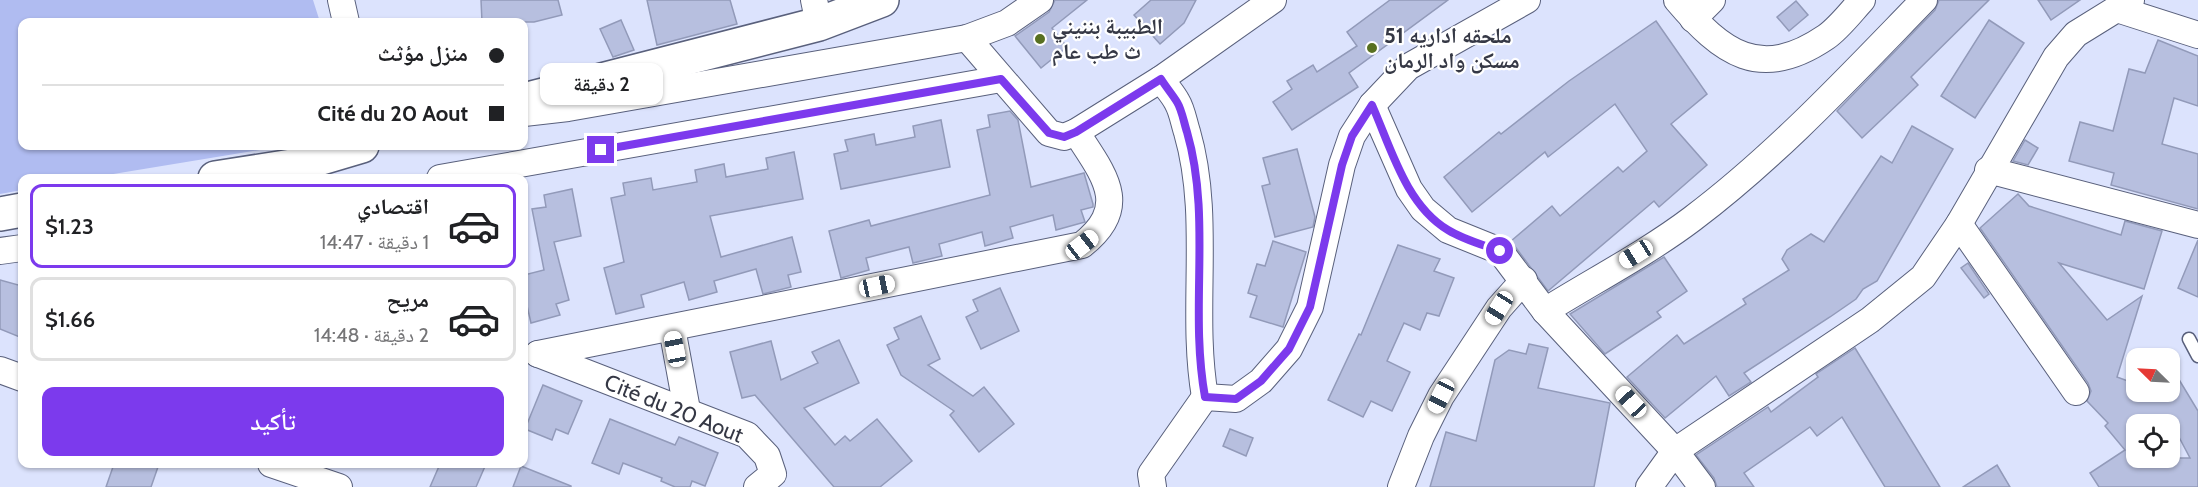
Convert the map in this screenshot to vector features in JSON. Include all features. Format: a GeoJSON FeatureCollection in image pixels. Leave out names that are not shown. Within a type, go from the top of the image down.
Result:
{"type":"FeatureCollection","features":[{"type":"Feature","properties":{"kind":"street"},"geometry":{"type":"LineString","coordinates":[[528,99],[817,12],[882,0]]}},
{"type":"Feature","properties":{"kind":"street"},"geometry":{"type":"LineString","coordinates":[[528,113],[568,108],[967,38],[1007,23],[1041,0]]}},
{"type":"Feature","properties":{"kind":"street"},"geometry":{"type":"LineString","coordinates":[[967,38],[1049,133],[1064,137],[1076,132],[1161,79],[1273,0]]}},
{"type":"Feature","properties":{"kind":"street"},"geometry":{"type":"LineString","coordinates":[[1205,397],[1236,399],[1261,381],[1289,349],[1310,307],[1342,165],[1352,136],[1372,105],[1408,67],[1527,0]]}},
{"type":"Feature","properties":{"kind":"street"},"geometry":{"type":"LineString","coordinates":[[1712,0],[1685,10],[1727,50],[1761,61],[1795,52],[1827,36],[1862,0]]}},
{"type":"Feature","properties":{"kind":"street"},"geometry":{"type":"LineString","coordinates":[[1545,311],[1690,220],[1746,176],[1823,103],[1924,0]]}},
{"type":"Feature","properties":{"kind":"street"},"geometry":{"type":"LineString","coordinates":[[1649,487],[1675,451],[1870,320],[1923,277],[1959,224],[1988,170],[2056,57],[2076,34],[2124,4],[2198,35]]}},
{"type":"Feature","properties":{"kind":"street"},"geometry":{"type":"LineString","coordinates":[[463,174],[1001,79]]}},
{"type":"Feature","properties":{"kind":"street"},"geometry":{"type":"LineString","coordinates":[[1154,487],[1151,474],[1205,397],[1199,366],[1197,310],[1200,214],[1192,149],[1178,103],[1161,79]]}},
{"type":"Feature","properties":{"kind":"street"},"geometry":{"type":"LineString","coordinates":[[1372,105],[1409,189],[1423,209],[1448,230],[1500,251],[1524,280],[1545,311],[1675,451],[1702,487]]}},
{"type":"Feature","properties":{"kind":"street","name":"Cité du 20 Aout"},"geometry":{"type":"LineString","coordinates":[[531,351],[672,328],[1082,245],[1098,233],[1110,210],[1108,182],[1076,132]]}},
{"type":"Feature","properties":{"kind":"street"},"geometry":{"type":"LineString","coordinates":[[273,174],[302,172],[353,150]]}},
{"type":"Feature","properties":{"kind":"street"},"geometry":{"type":"LineString","coordinates":[[1988,170],[2198,225]]}},
{"type":"Feature","properties":{"kind":"street"},"geometry":{"type":"LineString","coordinates":[[0,214],[18,211]]}},
{"type":"Feature","properties":{"kind":"street"},"geometry":{"type":"LineString","coordinates":[[1959,224],[2076,392]]}},
{"type":"Feature","properties":{"kind":"street"},"geometry":{"type":"LineString","coordinates":[[0,251],[18,249]]}},
{"type":"Feature","properties":{"kind":"street"},"geometry":{"type":"LineString","coordinates":[[1401,487],[1421,436],[1441,396],[1499,308],[1524,280]]}},
{"type":"Feature","properties":{"kind":"street"},"geometry":{"type":"LineString","coordinates":[[672,328],[687,410]]}},
{"type":"Feature","properties":{"kind":"street","name":"Cité du 20 Aout"},"geometry":{"type":"LineString","coordinates":[[531,351],[747,435],[767,456],[771,483]]}},
{"type":"Feature","properties":{"kind":"street"},"geometry":{"type":"LineString","coordinates":[[0,370],[18,377]]}},
{"type":"Feature","properties":{"kind":"street"},"geometry":{"type":"LineString","coordinates":[[283,468],[339,487]]}},
{"type":"Feature","properties":{"kind":"lane"},"geometry":{"type":"LineString","coordinates":[[2188,339],[2198,356]]}},
{"type":"Feature","properties":{"kind":"shaded area"},"geometry":{"type":"Polygon","coordinates":[[[0,0],[313,0],[319,18],[18,18],[18,150],[260,150],[113,174],[18,174],[18,191],[0,194],[0,0]]]}},
{"type":"Feature","properties":{"kind":"building"},"geometry":{"type":"Polygon","coordinates":[[[481,0],[558,0],[562,15],[534,22],[528,22],[528,18],[482,18],[481,0]]]}},
{"type":"Feature","properties":{"kind":"building"},"geometry":{"type":"Polygon","coordinates":[[[647,0],[730,0],[737,24],[657,45],[647,0]]]}},
{"type":"Feature","properties":{"kind":"building","name":"الطبيبة بننيني ث طب عام"},"geometry":{"type":"Polygon","coordinates":[[[1055,0],[1087,0],[1052,28],[1067,47],[1041,68],[1015,36],[1049,12],[1055,0]]]}},
{"type":"Feature","properties":{"kind":"building"},"geometry":{"type":"Polygon","coordinates":[[[1151,0],[1196,0],[1184,23],[1160,44],[1134,15],[1151,0]]]}},
{"type":"Feature","properties":{"kind":"building"},"geometry":{"type":"Polygon","coordinates":[[[1390,0],[1448,0],[1349,73],[1358,87],[1292,130],[1273,102],[1292,89],[1287,81],[1313,65],[1317,72],[1357,46],[1347,32],[1390,0]]]}},
{"type":"Feature","properties":{"kind":"building"},"geometry":{"type":"Polygon","coordinates":[[[1939,0],[1989,0],[1911,77],[1918,85],[1862,138],[1837,111],[1935,10],[1939,0]]]}},
{"type":"Feature","properties":{"kind":"building"},"geometry":{"type":"Polygon","coordinates":[[[2038,0],[2080,0],[2051,20],[2038,0]]]}},
{"type":"Feature","properties":{"kind":"building"},"geometry":{"type":"Polygon","coordinates":[[[1796,1],[1808,15],[1789,31],[1777,17],[1796,1]]]}},
{"type":"Feature","properties":{"kind":"building"},"geometry":{"type":"Polygon","coordinates":[[[621,20],[634,50],[613,57],[600,29],[621,20]]]}},
{"type":"Feature","properties":{"kind":"building"},"geometry":{"type":"Polygon","coordinates":[[[1989,20],[2024,43],[1975,118],[1941,96],[1989,20]]]}},
{"type":"Feature","properties":{"kind":"building"},"geometry":{"type":"Polygon","coordinates":[[[1656,21],[1707,94],[1671,124],[1707,165],[1659,207],[1654,201],[1548,291],[1511,241],[1552,206],[1560,216],[1618,167],[1623,172],[1647,151],[1615,104],[1548,157],[1545,152],[1472,212],[1444,177],[1499,132],[1501,134],[1569,81],[1656,21]]]}},
{"type":"Feature","properties":{"kind":"building"},"geometry":{"type":"Polygon","coordinates":[[[2158,40],[2198,56],[2198,106],[2174,98],[2162,144],[2198,154],[2198,209],[2111,185],[2114,173],[2069,161],[2080,122],[2113,131],[2129,69],[2145,73],[2158,40]]]}},
{"type":"Feature","properties":{"kind":"building"},"geometry":{"type":"Polygon","coordinates":[[[1010,111],[1018,120],[1031,187],[1084,173],[1093,204],[1093,207],[1081,210],[1085,222],[1056,230],[1053,215],[1010,227],[1013,238],[985,246],[982,232],[939,244],[942,256],[913,263],[909,247],[866,258],[869,270],[841,278],[829,231],[869,220],[871,226],[990,195],[977,130],[990,127],[988,115],[1010,111]]]}},
{"type":"Feature","properties":{"kind":"building"},"geometry":{"type":"Polygon","coordinates":[[[941,120],[950,167],[841,189],[834,154],[848,151],[845,140],[874,134],[876,145],[915,137],[913,126],[941,120]]]}},
{"type":"Feature","properties":{"kind":"building"},"geometry":{"type":"Polygon","coordinates":[[[1912,126],[1953,149],[1877,281],[1863,289],[1856,299],[1830,317],[1744,373],[1751,382],[1729,396],[1716,376],[1665,418],[1627,377],[1677,335],[1684,344],[1746,304],[1743,299],[1789,270],[1782,259],[1787,250],[1811,234],[1824,242],[1881,156],[1892,163],[1912,126]]]}},
{"type":"Feature","properties":{"kind":"building"},"geometry":{"type":"Polygon","coordinates":[[[2025,140],[2038,148],[2028,165],[2013,161],[2025,140]]]}},
{"type":"Feature","properties":{"kind":"building"},"geometry":{"type":"Polygon","coordinates":[[[1297,149],[1315,217],[1313,227],[1275,237],[1262,186],[1270,184],[1263,158],[1297,149]]]}},
{"type":"Feature","properties":{"kind":"building"},"geometry":{"type":"Polygon","coordinates":[[[794,152],[803,199],[710,216],[721,257],[792,237],[801,272],[788,275],[791,287],[763,294],[756,269],[714,281],[717,292],[689,300],[684,282],[641,295],[644,307],[616,314],[604,268],[624,262],[611,198],[625,195],[623,183],[651,178],[653,190],[697,182],[695,170],[724,164],[726,177],[768,169],[766,158],[794,152]]]}},
{"type":"Feature","properties":{"kind":"building"},"geometry":{"type":"Polygon","coordinates":[[[572,189],[581,236],[554,242],[569,300],[556,304],[560,315],[531,323],[528,310],[528,274],[544,270],[532,209],[546,207],[544,195],[572,189]]]}},
{"type":"Feature","properties":{"kind":"building"},"geometry":{"type":"Polygon","coordinates":[[[2018,194],[2029,206],[2121,235],[2125,221],[2162,231],[2144,289],[2059,263],[2107,320],[2142,296],[2117,377],[2126,380],[2126,402],[2180,402],[2180,381],[2198,411],[2198,487],[2099,487],[2090,473],[2125,450],[2105,426],[2108,423],[2087,401],[2091,391],[2088,383],[1980,228],[2018,194]]]}},
{"type":"Feature","properties":{"kind":"building"},"geometry":{"type":"Polygon","coordinates":[[[2198,240],[2198,297],[2178,288],[2198,240]]]}},
{"type":"Feature","properties":{"kind":"building"},"geometry":{"type":"Polygon","coordinates":[[[1273,241],[1306,252],[1283,327],[1250,317],[1257,296],[1248,293],[1257,264],[1265,266],[1273,241]]]}},
{"type":"Feature","properties":{"kind":"building"},"geometry":{"type":"Polygon","coordinates":[[[1398,245],[1440,259],[1434,271],[1454,278],[1439,316],[1427,313],[1420,330],[1404,323],[1387,361],[1410,372],[1392,411],[1371,401],[1363,417],[1328,400],[1359,334],[1361,335],[1398,245]]]}},
{"type":"Feature","properties":{"kind":"building"},"geometry":{"type":"Polygon","coordinates":[[[1664,257],[1687,291],[1657,312],[1661,317],[1605,354],[1570,314],[1664,257]]]}},
{"type":"Feature","properties":{"kind":"building"},"geometry":{"type":"Polygon","coordinates":[[[1968,263],[1989,294],[1984,298],[1961,268],[1968,263]]]}},
{"type":"Feature","properties":{"kind":"building"},"geometry":{"type":"Polygon","coordinates":[[[0,280],[18,285],[18,336],[0,329],[0,280]]]}},
{"type":"Feature","properties":{"kind":"building"},"geometry":{"type":"Polygon","coordinates":[[[1000,288],[1019,331],[981,349],[966,317],[978,311],[973,300],[1000,288]]]}},
{"type":"Feature","properties":{"kind":"building"},"geometry":{"type":"Polygon","coordinates":[[[921,316],[940,359],[928,365],[973,396],[984,387],[1014,424],[979,452],[950,415],[954,411],[901,375],[887,345],[899,339],[894,328],[921,316]]]}},
{"type":"Feature","properties":{"kind":"building"},"geometry":{"type":"Polygon","coordinates":[[[839,340],[859,383],[804,408],[835,445],[845,436],[850,441],[877,419],[912,461],[880,487],[834,487],[755,395],[742,398],[730,352],[771,341],[781,380],[818,363],[812,352],[839,340]]]}},
{"type":"Feature","properties":{"kind":"building"},"geometry":{"type":"Polygon","coordinates":[[[1529,344],[1548,348],[1538,388],[1610,403],[1594,487],[1430,487],[1446,432],[1476,441],[1495,360],[1509,350],[1526,354],[1529,344]]]}},
{"type":"Feature","properties":{"kind":"building"},"geometry":{"type":"Polygon","coordinates":[[[1855,348],[1940,487],[1885,487],[1842,417],[1817,436],[1810,427],[1744,473],[1754,487],[1717,487],[1714,478],[1696,455],[1768,407],[1771,412],[1818,377],[1816,374],[1855,348]]]}},
{"type":"Feature","properties":{"kind":"building"},"geometry":{"type":"Polygon","coordinates":[[[543,385],[582,401],[568,434],[556,429],[552,440],[528,430],[528,422],[543,385]]]}},
{"type":"Feature","properties":{"kind":"building"},"geometry":{"type":"Polygon","coordinates":[[[610,419],[675,445],[679,437],[718,453],[705,486],[692,481],[690,487],[675,487],[661,481],[662,478],[623,463],[619,474],[592,463],[610,419]]]}},
{"type":"Feature","properties":{"kind":"building"},"geometry":{"type":"Polygon","coordinates":[[[1230,429],[1253,438],[1246,456],[1223,446],[1230,429]]]}},
{"type":"Feature","properties":{"kind":"building"},"geometry":{"type":"Polygon","coordinates":[[[1997,465],[2010,487],[1963,487],[1997,465]]]}},
{"type":"Feature","properties":{"kind":"building"},"geometry":{"type":"Polygon","coordinates":[[[113,468],[158,468],[151,487],[106,487],[113,468]]]}},
{"type":"Feature","properties":{"kind":"building"},"geometry":{"type":"Polygon","coordinates":[[[438,468],[484,468],[476,487],[430,487],[438,468]]]}},
{"type":"Feature","properties":{"kind":"building"},"geometry":{"type":"Polygon","coordinates":[[[520,468],[526,468],[571,486],[571,487],[513,487],[520,468]]]}},
{"type":"Feature","properties":{"kind":"place","name":"الطبيبة بننيني ث طب عام"},"geometry":{"type":"Point","coordinates":[1040,39]}},
{"type":"Feature","properties":{"kind":"place","name":"ملحقه اداريه 51 مسكن واد الرمان"},"geometry":{"type":"Point","coordinates":[1372,48]}},
{"type":"Feature","properties":{"kind":"route"},"geometry":{"type":"LineString","coordinates":[[601,150],[1001,79],[1049,133],[1064,137],[1076,132],[1161,79],[1178,103],[1192,149],[1200,214],[1197,310],[1199,366],[1205,397],[1236,399],[1261,381],[1289,349],[1310,307],[1342,165],[1352,136],[1372,105],[1409,189],[1423,209],[1448,230],[1500,251]]}}]}
